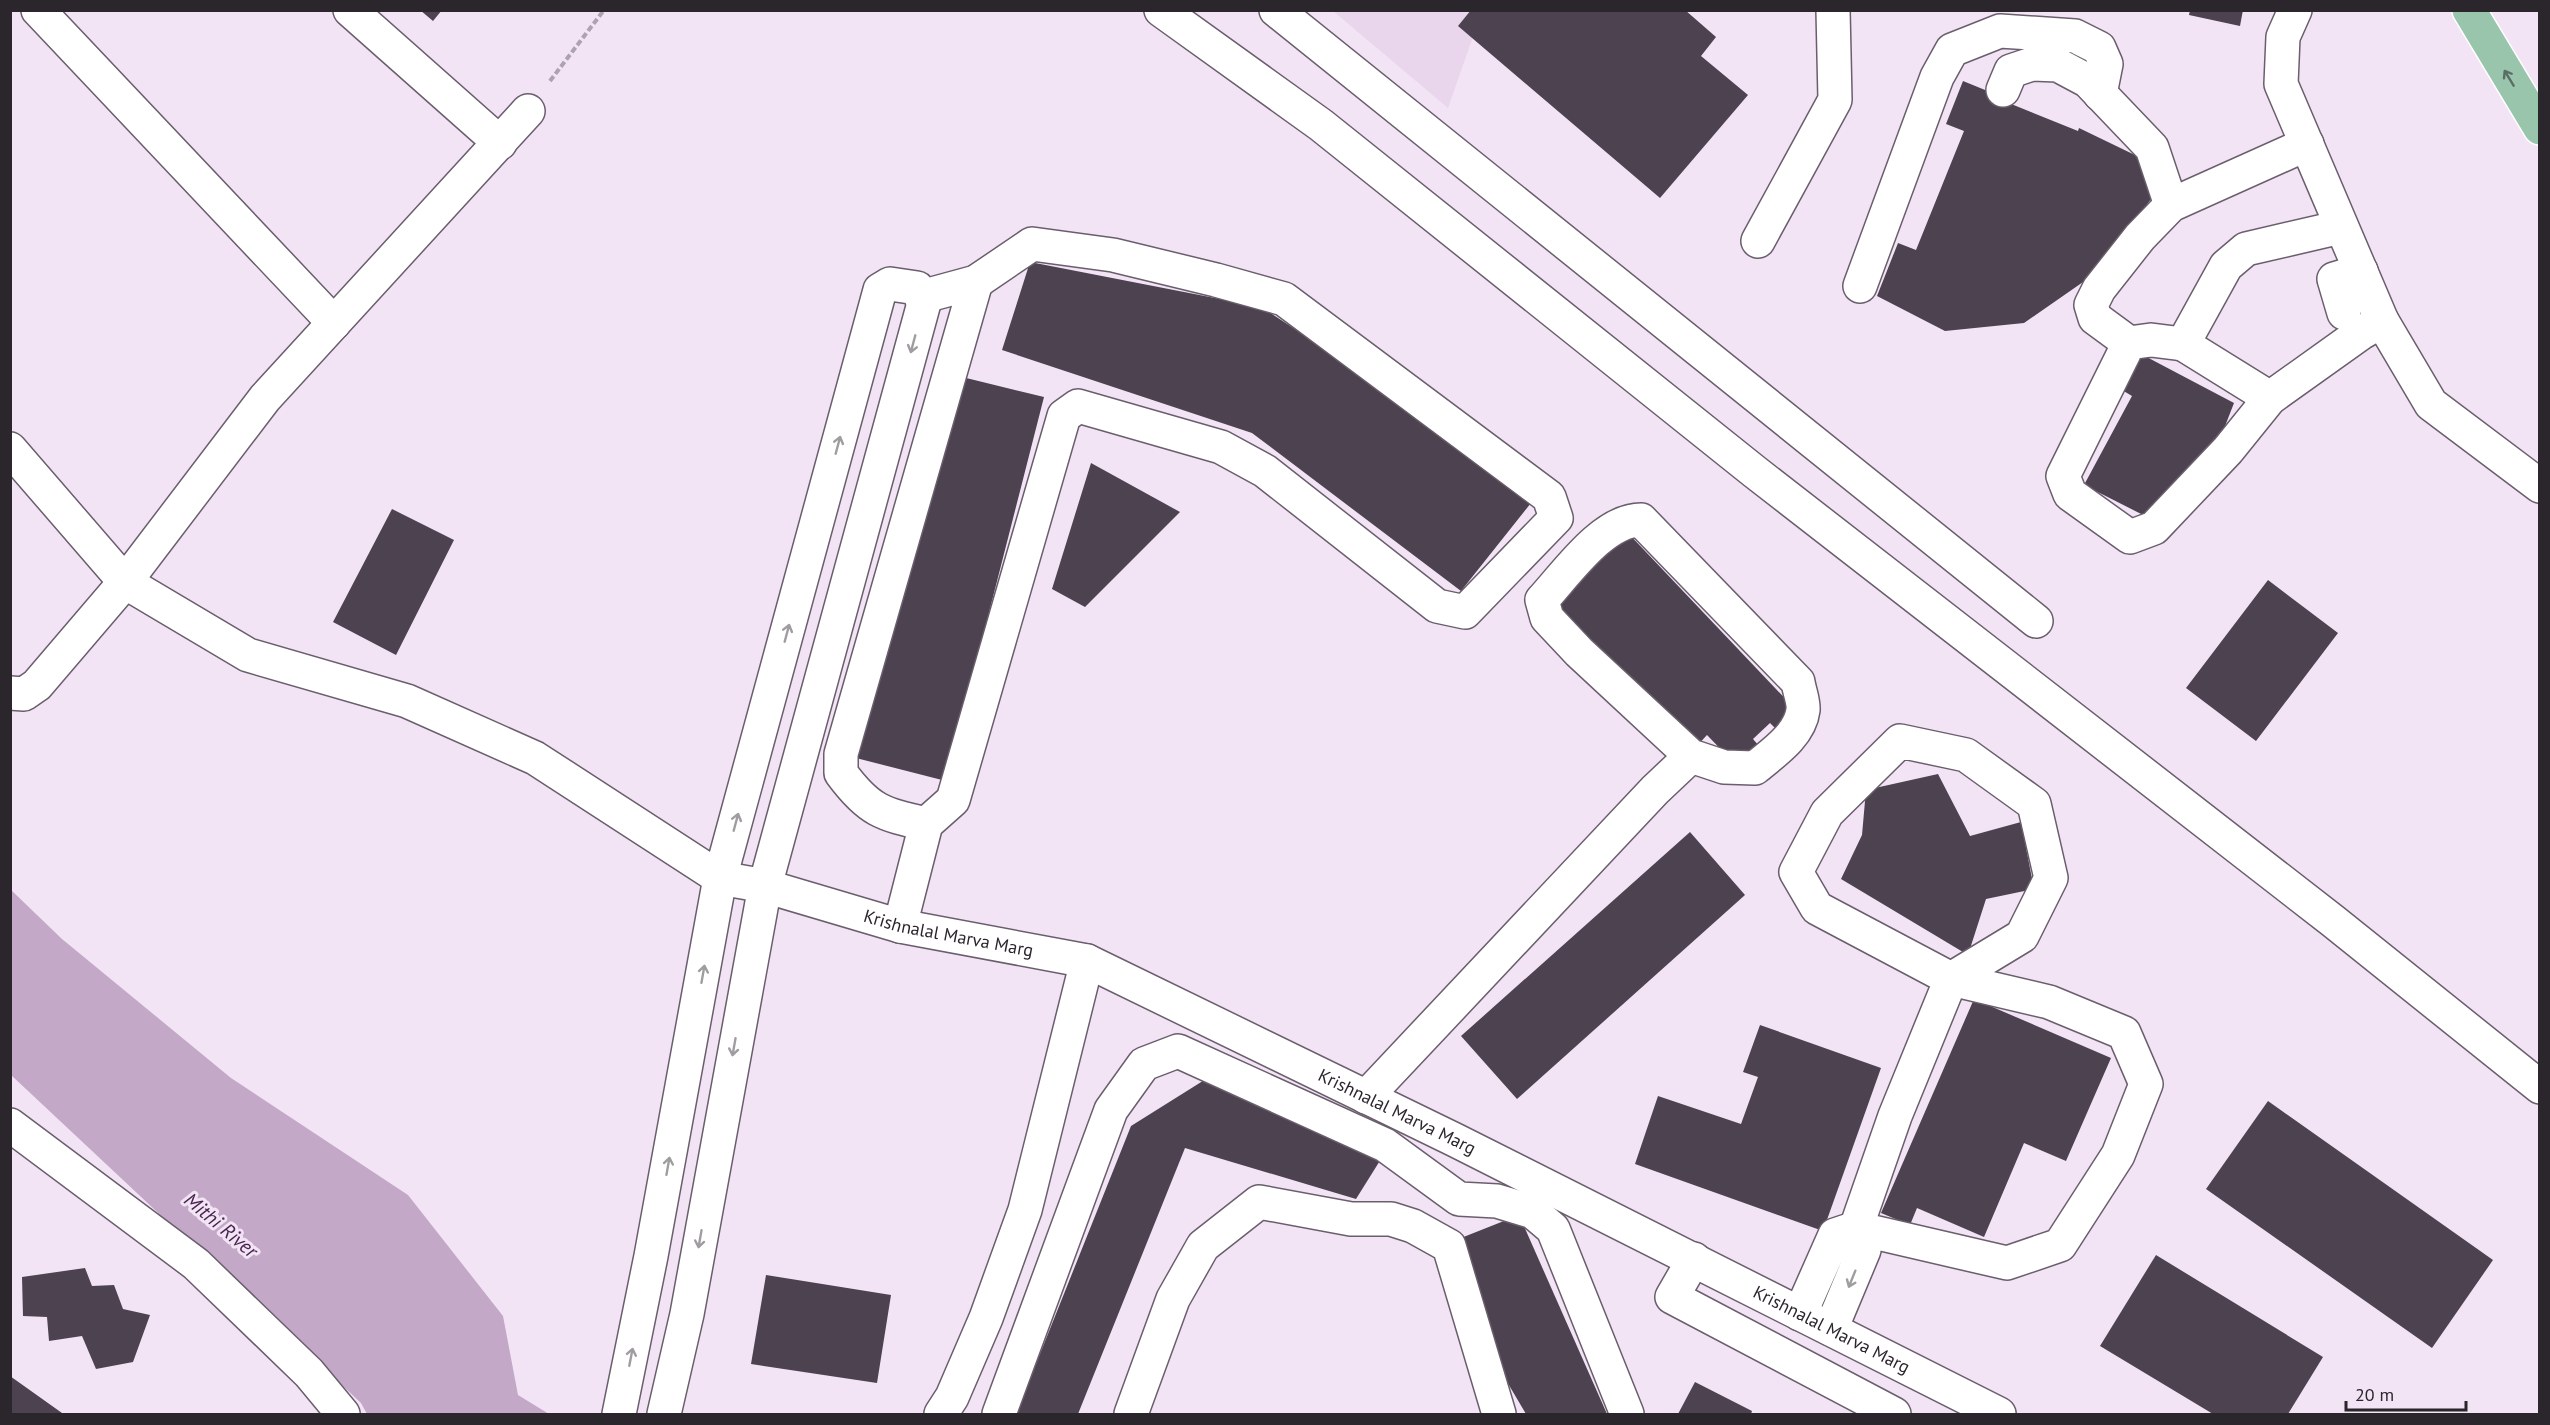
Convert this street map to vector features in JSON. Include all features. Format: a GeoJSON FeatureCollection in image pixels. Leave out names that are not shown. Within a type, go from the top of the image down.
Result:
{"type":"FeatureCollection","features":[{"type":"Feature","properties":{"kind":"main road"},"geometry":{"type":"LineString","coordinates":[[2469,10],[2540,128]]}},
{"type":"Feature","properties":{"kind":"street"},"geometry":{"type":"LineString","coordinates":[[38,10],[334,323]]}},
{"type":"Feature","properties":{"kind":"street"},"geometry":{"type":"LineString","coordinates":[[350,10],[500,143]]}},
{"type":"Feature","properties":{"kind":"street"},"geometry":{"type":"LineString","coordinates":[[1161,10],[1321,125],[1755,472],[2332,921],[2540,1087]]}},
{"type":"Feature","properties":{"kind":"street"},"geometry":{"type":"LineString","coordinates":[[1276,10],[2036,621]]}},
{"type":"Feature","properties":{"kind":"street"},"geometry":{"type":"LineString","coordinates":[[1758,241],[1835,100],[1833,10]]}},
{"type":"Feature","properties":{"kind":"street"},"geometry":{"type":"LineString","coordinates":[[2295,10],[2283,37],[2281,84],[2341,227],[2340,269],[2344,314]]}},
{"type":"Feature","properties":{"kind":"street"},"geometry":{"type":"LineString","coordinates":[[1860,286],[1937,77],[1952,50],[2000,31],[2075,36],[2099,48],[2106,64],[2100,94]]}},
{"type":"Feature","properties":{"kind":"street"},"geometry":{"type":"LineString","coordinates":[[2003,90],[2011,71],[2032,64],[2058,65],[2088,81],[2152,148],[2171,205]]}},
{"type":"Feature","properties":{"kind":"street"},"geometry":{"type":"LineString","coordinates":[[10,693],[24,694],[37,685],[125,582],[265,398],[528,111]]}},
{"type":"Feature","properties":{"kind":"street"},"geometry":{"type":"LineString","coordinates":[[2270,398],[2183,344],[2151,340],[2129,343],[2095,318],[2091,305],[2099,289],[2140,237],[2171,205],[2307,144]]}},
{"type":"Feature","properties":{"kind":"street"},"geometry":{"type":"LineString","coordinates":[[2183,344],[2226,266],[2246,249],[2341,227]]}},
{"type":"Feature","properties":{"kind":"street"},"geometry":{"type":"LineString","coordinates":[[900,926],[926,824],[953,800],[1064,416],[1078,406],[1221,447],[1264,471],[1437,606],[1465,612],[1556,518],[1549,497],[1284,300],[1216,280],[1113,255],[1032,244],[976,282],[921,297]]}},
{"type":"Feature","properties":{"kind":"street"},"geometry":{"type":"LineString","coordinates":[[2340,269],[2382,321],[2431,404],[2540,486]]}},
{"type":"Feature","properties":{"kind":"street"},"geometry":{"type":"LineString","coordinates":[[926,824],[888,816],[870,807],[841,773],[841,754],[976,282]]}},
{"type":"Feature","properties":{"kind":"street"},"geometry":{"type":"LineString","coordinates":[[619,1414],[653,1244],[720,878],[880,290],[890,284],[916,288],[924,303],[765,886],[687,1314],[664,1414]]}},
{"type":"Feature","properties":{"kind":"street"},"geometry":{"type":"LineString","coordinates":[[2129,343],[2063,476],[2070,494],[2130,537],[2154,528],[2228,450],[2270,398],[2361,333],[2382,321]]}},
{"type":"Feature","properties":{"kind":"street"},"geometry":{"type":"LineString","coordinates":[[10,449],[125,582],[248,655],[407,701],[535,758],[720,878]]}},
{"type":"Feature","properties":{"kind":"street"},"geometry":{"type":"LineString","coordinates":[[1628,520],[1641,520],[1798,682],[1804,709],[1798,726],[1781,746],[1755,768],[1724,767],[1691,756],[1579,652],[1547,618],[1542,600],[1606,531],[1628,520]]}},
{"type":"Feature","properties":{"kind":"street"},"geometry":{"type":"LineString","coordinates":[[810,551],[853,564]]}},
{"type":"Feature","properties":{"kind":"street"},"geometry":{"type":"LineString","coordinates":[[1800,1314],[1835,1234],[1856,1228],[2007,1263],[2060,1245],[2118,1155],[2146,1084],[2124,1033],[2049,1002],[1951,979],[1817,908],[1796,872],[1827,813],[1900,741],[1966,755],[2034,804],[2051,878],[2022,936],[1951,979],[1895,1116],[1856,1228],[1864,1250],[1831,1329]]}},
{"type":"Feature","properties":{"kind":"street"},"geometry":{"type":"LineString","coordinates":[[1366,1097],[1655,790],[1691,756]]}},
{"type":"Feature","properties":{"kind":"street","name":"Krishnalal Marva Marg"},"geometry":{"type":"LineString","coordinates":[[720,878],[765,886],[900,926],[1087,962],[1455,1140],[1999,1414]]}},
{"type":"Feature","properties":{"kind":"street"},"geometry":{"type":"LineString","coordinates":[[941,1414],[952,1397],[986,1317],[1025,1210],[1087,962]]}},
{"type":"Feature","properties":{"kind":"street"},"geometry":{"type":"LineString","coordinates":[[999,1414],[1111,1110],[1144,1064],[1178,1051],[1385,1145],[1459,1199],[1497,1202],[1533,1212],[1553,1229],[1627,1414]]}},
{"type":"Feature","properties":{"kind":"street"},"geometry":{"type":"LineString","coordinates":[[10,1125],[196,1264],[309,1373],[342,1414]]}},
{"type":"Feature","properties":{"kind":"street"},"geometry":{"type":"LineString","coordinates":[[1413,1226],[1455,1140]]}},
{"type":"Feature","properties":{"kind":"street"},"geometry":{"type":"LineString","coordinates":[[1131,1414],[1173,1299],[1203,1246],[1259,1202],[1351,1219],[1391,1219],[1413,1226],[1449,1245],[1499,1414]]}},
{"type":"Feature","properties":{"kind":"street"},"geometry":{"type":"LineString","coordinates":[[1694,1259],[1672,1297],[1894,1414]]}},
{"type":"Feature","properties":{"kind":"path"},"geometry":{"type":"LineString","coordinates":[[528,111],[604,10]]}},
{"type":"Feature","properties":{"kind":"shaded area"},"geometry":{"type":"Polygon","coordinates":[[[1333,11],[1482,11],[1448,108],[1333,11]]]}},
{"type":"Feature","properties":{"kind":"water","name":"Mithi River"},"geometry":{"type":"Polygon","coordinates":[[[10,889],[62,939],[231,1078],[408,1195],[503,1316],[518,1395],[549,1414],[367,1414],[361,1403],[11,1075],[10,889]]]}},
{"type":"Feature","properties":{"kind":"building"},"geometry":{"type":"Polygon","coordinates":[[[420,10],[442,10],[433,21],[420,10]]]}},
{"type":"Feature","properties":{"kind":"building"},"geometry":{"type":"Polygon","coordinates":[[[1471,10],[1685,10],[1716,37],[1701,56],[1748,95],[1660,198],[1458,26],[1471,10]]]}},
{"type":"Feature","properties":{"kind":"building"},"geometry":{"type":"Polygon","coordinates":[[[2190,10],[2243,10],[2240,26],[2189,15],[2190,10]]]}},
{"type":"Feature","properties":{"kind":"building"},"geometry":{"type":"Polygon","coordinates":[[[1963,81],[1990,92],[1989,95],[2078,131],[2079,128],[2139,157],[2151,199],[2096,273],[2024,323],[1945,331],[1877,296],[1898,243],[1916,250],[1964,131],[1946,124],[1963,81]]]}},
{"type":"Feature","properties":{"kind":"building"},"geometry":{"type":"Polygon","coordinates":[[[1030,262],[1261,307],[1330,352],[1531,503],[1461,591],[1252,433],[1002,350],[1030,262]]]}},
{"type":"Feature","properties":{"kind":"building"},"geometry":{"type":"Polygon","coordinates":[[[2141,354],[2234,403],[2213,457],[2151,519],[2084,485],[2132,396],[2122,390],[2141,354]]]}},
{"type":"Feature","properties":{"kind":"building"},"geometry":{"type":"Polygon","coordinates":[[[954,375],[1044,397],[946,781],[856,758],[954,375]]]}},
{"type":"Feature","properties":{"kind":"building"},"geometry":{"type":"Polygon","coordinates":[[[1091,463],[1180,512],[1085,607],[1052,589],[1091,463]]]}},
{"type":"Feature","properties":{"kind":"building"},"geometry":{"type":"Polygon","coordinates":[[[392,509],[454,540],[396,655],[333,622],[392,509]]]}},
{"type":"Feature","properties":{"kind":"building"},"geometry":{"type":"Polygon","coordinates":[[[1627,532],[1796,710],[1776,729],[1770,723],[1753,739],[1759,746],[1737,766],[1707,735],[1694,749],[1554,602],[1627,532]]]}},
{"type":"Feature","properties":{"kind":"building"},"geometry":{"type":"Polygon","coordinates":[[[2268,580],[2338,633],[2256,741],[2186,688],[2268,580]]]}},
{"type":"Feature","properties":{"kind":"building"},"geometry":{"type":"Polygon","coordinates":[[[1938,774],[1970,836],[2021,822],[2034,889],[1986,899],[1968,955],[1841,879],[1862,835],[1866,790],[1938,774]]]}},
{"type":"Feature","properties":{"kind":"building"},"geometry":{"type":"Polygon","coordinates":[[[1690,832],[1745,895],[1517,1099],[1461,1036],[1690,832]]]}},
{"type":"Feature","properties":{"kind":"building"},"geometry":{"type":"Polygon","coordinates":[[[1974,999],[2111,1058],[2066,1161],[2024,1143],[1984,1237],[1917,1208],[1910,1225],[1881,1213],[1974,999]]]}},
{"type":"Feature","properties":{"kind":"building"},"geometry":{"type":"Polygon","coordinates":[[[1760,1025],[1881,1068],[1823,1231],[1635,1164],[1658,1096],[1741,1124],[1758,1077],[1743,1072],[1760,1025]]]}},
{"type":"Feature","properties":{"kind":"building"},"geometry":{"type":"Polygon","coordinates":[[[1206,1079],[1386,1151],[1356,1199],[1185,1148],[1078,1414],[1016,1414],[1131,1126],[1206,1079]]]}},
{"type":"Feature","properties":{"kind":"building"},"geometry":{"type":"Polygon","coordinates":[[[2268,1101],[2493,1260],[2432,1348],[2206,1189],[2268,1101]]]}},
{"type":"Feature","properties":{"kind":"building"},"geometry":{"type":"Polygon","coordinates":[[[1519,1215],[1607,1414],[1526,1414],[1477,1331],[1461,1238],[1519,1215]]]}},
{"type":"Feature","properties":{"kind":"building"},"geometry":{"type":"Polygon","coordinates":[[[2156,1255],[2323,1357],[2288,1414],[2213,1414],[2100,1346],[2156,1255]]]}},
{"type":"Feature","properties":{"kind":"building"},"geometry":{"type":"Polygon","coordinates":[[[85,1268],[92,1286],[114,1285],[123,1309],[150,1315],[133,1362],[96,1369],[82,1336],[49,1341],[47,1317],[23,1316],[22,1277],[85,1268]]]}},
{"type":"Feature","properties":{"kind":"building"},"geometry":{"type":"Polygon","coordinates":[[[766,1275],[891,1295],[877,1383],[751,1364],[766,1275]]]}},
{"type":"Feature","properties":{"kind":"building"},"geometry":{"type":"Polygon","coordinates":[[[10,1376],[62,1413],[10,1414],[10,1376]]]}},
{"type":"Feature","properties":{"kind":"building"},"geometry":{"type":"Polygon","coordinates":[[[1695,1382],[1752,1411],[1751,1414],[1678,1414],[1695,1382]]]}}]}
